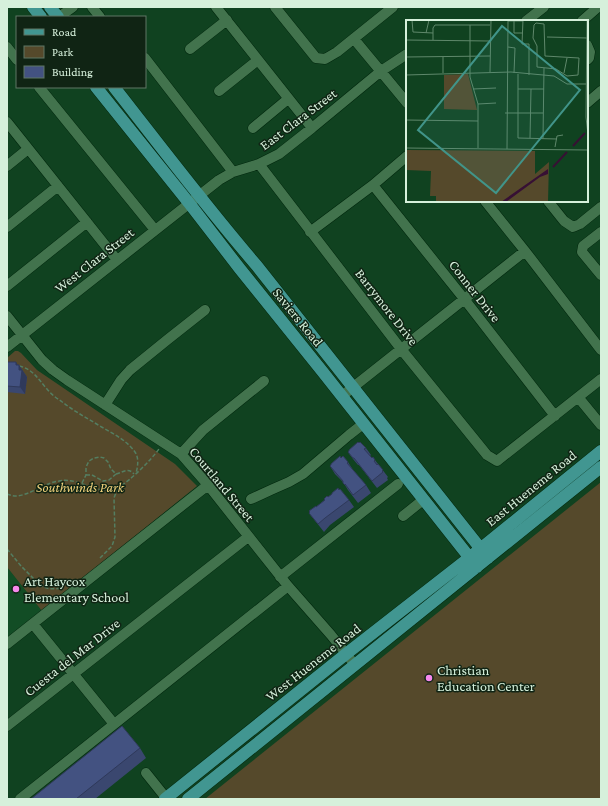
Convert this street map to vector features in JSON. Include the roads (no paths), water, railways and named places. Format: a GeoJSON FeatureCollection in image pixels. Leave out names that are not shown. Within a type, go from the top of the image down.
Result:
{"type":"FeatureCollection","features":[{"type":"Feature","properties":{"kind":"main road"},"geometry":{"type":"LineString","coordinates":[[33,7],[40,16]]}},
{"type":"Feature","properties":{"kind":"main road"},"geometry":{"type":"LineString","coordinates":[[50,7],[58,16]]}},
{"type":"Feature","properties":{"kind":"main road","name":"Saviers Road"},"geometry":{"type":"LineString","coordinates":[[97,88],[194,199],[257,266],[484,554]]}},
{"type":"Feature","properties":{"kind":"main road","name":"Saviers Road"},"geometry":{"type":"LineString","coordinates":[[115,88],[194,199],[240,269],[473,563]]}},
{"type":"Feature","properties":{"kind":"main road","name":"East Hueneme Road"},"geometry":{"type":"LineString","coordinates":[[484,554],[601,451]]}},
{"type":"Feature","properties":{"kind":"main road","name":"East Hueneme Road"},"geometry":{"type":"LineString","coordinates":[[484,554],[601,467]]}},
{"type":"Feature","properties":{"kind":"main road","name":"West Hueneme Road"},"geometry":{"type":"LineString","coordinates":[[188,799],[355,665],[484,554]]}},
{"type":"Feature","properties":{"kind":"main road","name":"West Hueneme Road"},"geometry":{"type":"LineString","coordinates":[[165,798],[346,654],[473,563]]}},
{"type":"Feature","properties":{"kind":"street"},"geometry":{"type":"LineString","coordinates":[[60,16],[73,7]]}},
{"type":"Feature","properties":{"kind":"street"},"geometry":{"type":"LineString","coordinates":[[92,7],[99,16]]}},
{"type":"Feature","properties":{"kind":"street"},"geometry":{"type":"LineString","coordinates":[[216,7],[312,128]]}},
{"type":"Feature","properties":{"kind":"street"},"geometry":{"type":"LineString","coordinates":[[275,7],[316,58],[325,60],[354,39],[393,7]]}},
{"type":"Feature","properties":{"kind":"street"},"geometry":{"type":"LineString","coordinates":[[527,20],[544,7]]}},
{"type":"Feature","properties":{"kind":"street"},"geometry":{"type":"LineString","coordinates":[[583,20],[598,7]]}},
{"type":"Feature","properties":{"kind":"street"},"geometry":{"type":"LineString","coordinates":[[190,49],[227,20]]}},
{"type":"Feature","properties":{"kind":"street"},"geometry":{"type":"LineString","coordinates":[[354,39],[406,102]]}},
{"type":"Feature","properties":{"kind":"street"},"geometry":{"type":"LineString","coordinates":[[7,47],[16,59]]}},
{"type":"Feature","properties":{"kind":"street"},"geometry":{"type":"LineString","coordinates":[[588,47],[590,52],[588,59]]}},
{"type":"Feature","properties":{"kind":"street","name":"East Clara Street"},"geometry":{"type":"LineString","coordinates":[[194,199],[219,180],[233,172],[259,164],[279,154],[381,72],[406,55]]}},
{"type":"Feature","properties":{"kind":"street"},"geometry":{"type":"LineString","coordinates":[[146,59],[233,172]]}},
{"type":"Feature","properties":{"kind":"street"},"geometry":{"type":"LineString","coordinates":[[219,91],[258,60]]}},
{"type":"Feature","properties":{"kind":"street"},"geometry":{"type":"LineString","coordinates":[[40,88],[155,230]]}},
{"type":"Feature","properties":{"kind":"street"},"geometry":{"type":"LineString","coordinates":[[588,102],[601,92]]}},
{"type":"Feature","properties":{"kind":"street"},"geometry":{"type":"LineString","coordinates":[[253,128],[288,99]]}},
{"type":"Feature","properties":{"kind":"street"},"geometry":{"type":"LineString","coordinates":[[7,122],[117,260]]}},
{"type":"Feature","properties":{"kind":"street"},"geometry":{"type":"LineString","coordinates":[[7,166],[28,149]]}},
{"type":"Feature","properties":{"kind":"street"},"geometry":{"type":"LineString","coordinates":[[310,232],[373,185],[406,157]]}},
{"type":"Feature","properties":{"kind":"street","name":"Barrymore Drive"},"geometry":{"type":"LineString","coordinates":[[259,164],[401,349],[487,455],[497,461],[555,416]]}},
{"type":"Feature","properties":{"kind":"street","name":"Conner Drive"},"geometry":{"type":"LineString","coordinates":[[373,185],[555,416]]}},
{"type":"Feature","properties":{"kind":"street"},"geometry":{"type":"LineString","coordinates":[[7,227],[58,186]]}},
{"type":"Feature","properties":{"kind":"street","name":"West Clara Street"},"geometry":{"type":"LineString","coordinates":[[7,347],[194,199]]}},
{"type":"Feature","properties":{"kind":"street"},"geometry":{"type":"LineString","coordinates":[[486,202],[601,350]]}},
{"type":"Feature","properties":{"kind":"street"},"geometry":{"type":"LineString","coordinates":[[549,202],[564,221],[573,227],[580,224],[601,207]]}},
{"type":"Feature","properties":{"kind":"street"},"geometry":{"type":"LineString","coordinates":[[7,286],[87,222]]}},
{"type":"Feature","properties":{"kind":"street"},"geometry":{"type":"LineString","coordinates":[[601,232],[583,246],[582,252],[601,275]]}},
{"type":"Feature","properties":{"kind":"street"},"geometry":{"type":"LineString","coordinates":[[342,396],[525,251]]}},
{"type":"Feature","properties":{"kind":"street"},"geometry":{"type":"LineString","coordinates":[[105,405],[130,370],[205,310]]}},
{"type":"Feature","properties":{"kind":"street","name":"Courtland Street"},"geometry":{"type":"LineString","coordinates":[[7,316],[42,360],[53,370],[181,454],[208,485],[280,577],[355,665]]}},
{"type":"Feature","properties":{"kind":"street"},"geometry":{"type":"LineString","coordinates":[[555,416],[601,379]]}},
{"type":"Feature","properties":{"kind":"street"},"geometry":{"type":"LineString","coordinates":[[181,454],[203,430],[264,381]]}},
{"type":"Feature","properties":{"kind":"street"},"geometry":{"type":"LineString","coordinates":[[578,397],[601,425]]}},
{"type":"Feature","properties":{"kind":"street"},"geometry":{"type":"LineString","coordinates":[[251,500],[273,488],[289,482],[302,474],[363,424]]}},
{"type":"Feature","properties":{"kind":"street"},"geometry":{"type":"LineString","coordinates":[[280,577],[398,484]]}},
{"type":"Feature","properties":{"kind":"street"},"geometry":{"type":"LineString","coordinates":[[7,644],[208,485]]}},
{"type":"Feature","properties":{"kind":"street"},"geometry":{"type":"LineString","coordinates":[[403,516],[423,500]]}},
{"type":"Feature","properties":{"kind":"street","name":"Cuesta del Mar Drive"},"geometry":{"type":"LineString","coordinates":[[7,726],[248,537]]}},
{"type":"Feature","properties":{"kind":"street"},"geometry":{"type":"LineString","coordinates":[[20,799],[288,586]]}},
{"type":"Feature","properties":{"kind":"street"},"geometry":{"type":"LineString","coordinates":[[33,624],[114,724]]}},
{"type":"Feature","properties":{"kind":"street"},"geometry":{"type":"LineString","coordinates":[[146,773],[165,798]]}},
{"type":"Feature","properties":{"kind":"place","name":"Art Haycox Elementary School"},"geometry":{"type":"Point","coordinates":[16,589]}},
{"type":"Feature","properties":{"kind":"place","name":"Christian Education Center"},"geometry":{"type":"Point","coordinates":[429,678]}},
{"type":"Feature","properties":{"kind":"park label","name":"Southwinds Park"},"geometry":{"type":"Point","coordinates":[80,487]}}]}
